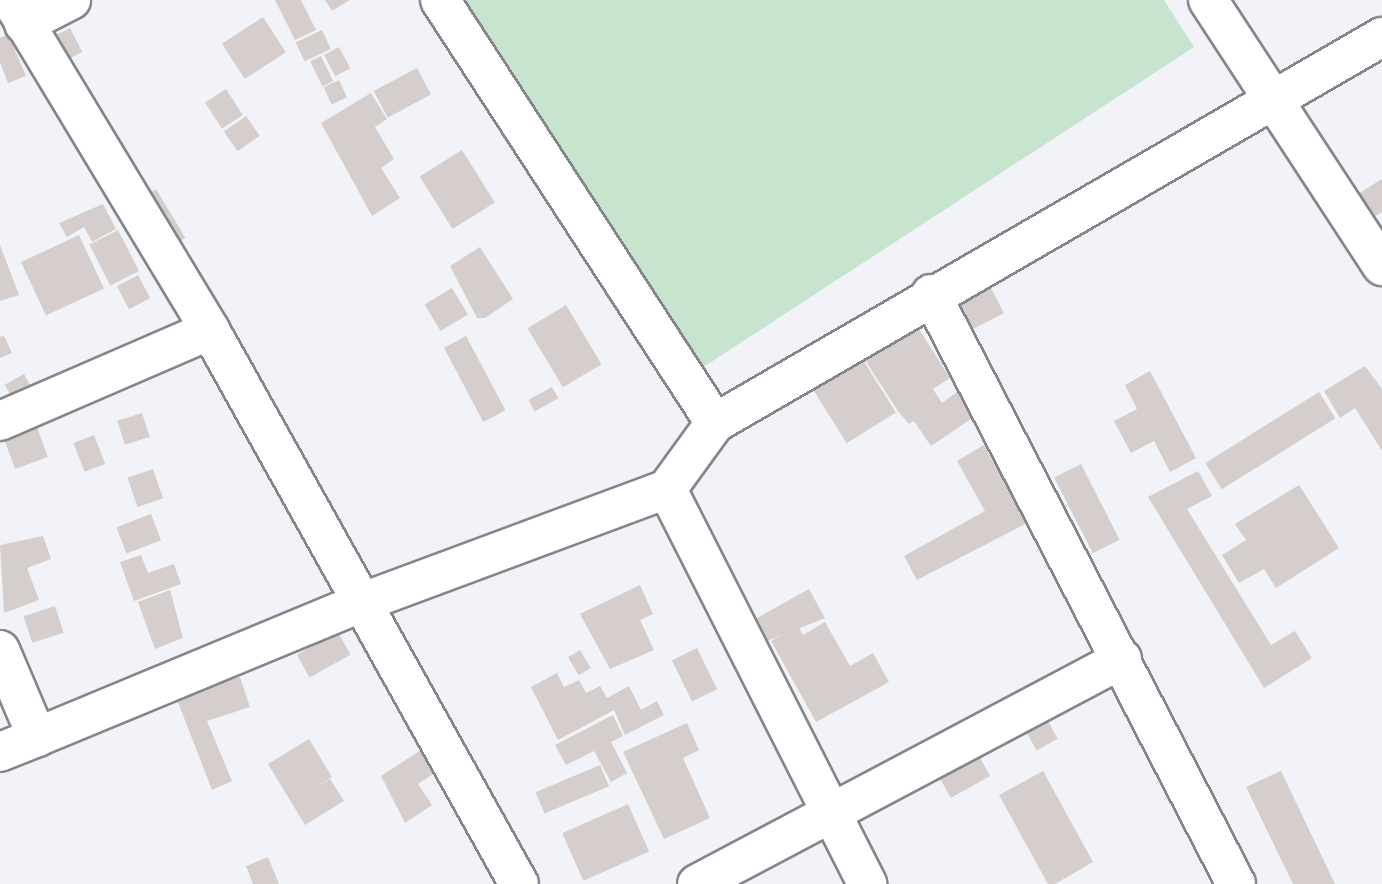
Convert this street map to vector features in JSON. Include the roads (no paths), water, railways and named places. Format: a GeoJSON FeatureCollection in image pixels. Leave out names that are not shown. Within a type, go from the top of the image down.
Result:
{"type":"FeatureCollection","features":[{"type":"Feature","properties":{"kind":"street"},"geometry":{"type":"LineString","coordinates":[[71,0],[18,12],[209,330],[519,884]]}},
{"type":"Feature","properties":{"kind":"street"},"geometry":{"type":"LineString","coordinates":[[440,0],[715,423]]}},
{"type":"Feature","properties":{"kind":"street"},"geometry":{"type":"LineString","coordinates":[[1208,0],[1272,103],[1382,266]]}},
{"type":"Feature","properties":{"kind":"street"},"geometry":{"type":"LineString","coordinates":[[0,752],[363,602],[667,489],[715,423],[931,294],[1272,103],[1382,37]]}},
{"type":"Feature","properties":{"kind":"street"},"geometry":{"type":"LineString","coordinates":[[931,294],[1236,884]]}},
{"type":"Feature","properties":{"kind":"street"},"geometry":{"type":"LineString","coordinates":[[0,421],[209,330]]}},
{"type":"Feature","properties":{"kind":"street"},"geometry":{"type":"LineString","coordinates":[[667,489],[867,884]]}},
{"type":"Feature","properties":{"kind":"street"},"geometry":{"type":"LineString","coordinates":[[0,650],[37,737]]}},
{"type":"Feature","properties":{"kind":"street"},"geometry":{"type":"LineString","coordinates":[[697,884],[832,818],[1122,659]]}}]}
